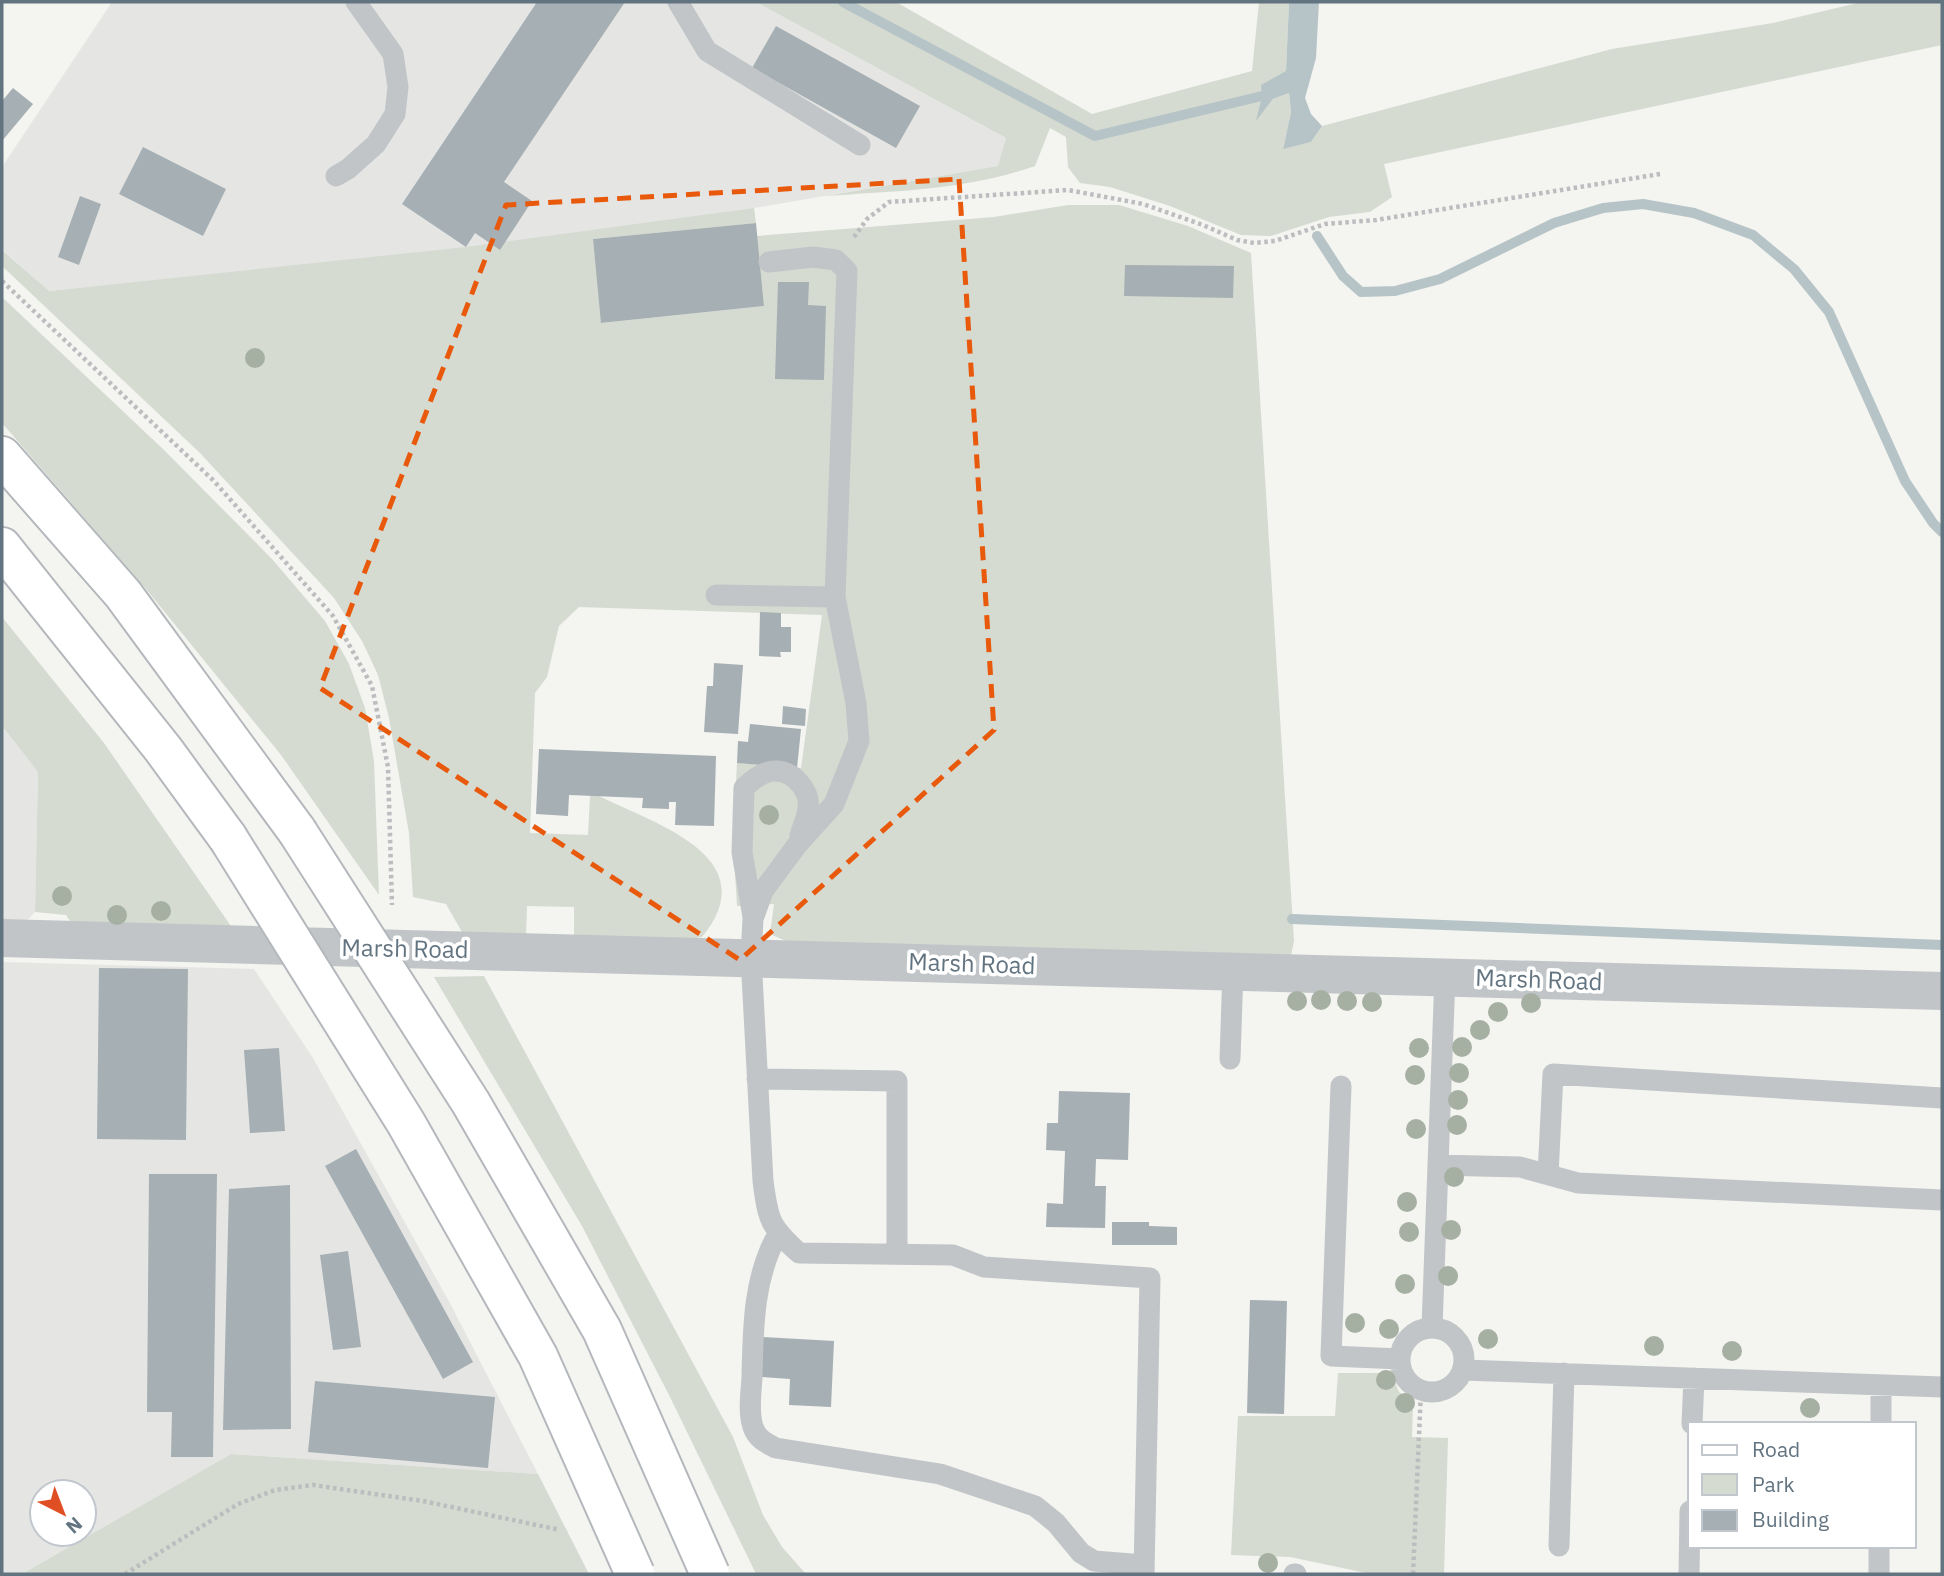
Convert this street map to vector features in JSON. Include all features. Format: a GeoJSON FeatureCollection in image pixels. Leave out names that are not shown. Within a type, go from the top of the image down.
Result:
{"type":"FeatureCollection","features":[{"type":"Feature","properties":{"kind":"main road"},"geometry":{"type":"LineString","coordinates":[[2,456],[123,594],[297,831],[471,1103],[602,1330],[710,1574]]}},
{"type":"Feature","properties":{"kind":"main road"},"geometry":{"type":"LineString","coordinates":[[2,547],[155,738],[228,838],[406,1123],[531,1345],[635,1574]]}},
{"type":"Feature","properties":{"kind":"street","name":"Marsh Road"},"geometry":{"type":"LineString","coordinates":[[2,938],[1942,991]]}},
{"type":"Feature","properties":{"kind":"lane"},"geometry":{"type":"LineString","coordinates":[[335,176],[348,169],[376,144],[394,114],[398,87],[393,54],[356,2]]}},
{"type":"Feature","properties":{"kind":"lane"},"geometry":{"type":"LineString","coordinates":[[678,2],[707,51],[860,145]]}},
{"type":"Feature","properties":{"kind":"lane"},"geometry":{"type":"LineString","coordinates":[[753,919],[763,891],[797,845],[834,804],[859,741],[856,703],[835,597],[847,271],[836,260],[813,257],[769,262]]}},
{"type":"Feature","properties":{"kind":"lane"},"geometry":{"type":"LineString","coordinates":[[716,595],[835,597]]}},
{"type":"Feature","properties":{"kind":"lane"},"geometry":{"type":"LineString","coordinates":[[778,1234],[767,1252],[753,1326],[751,1412],[753,1427],[760,1439],[776,1448],[940,1474],[1035,1506],[1056,1523],[1081,1553],[1094,1561],[1144,1569],[1150,1278],[984,1266],[953,1255],[799,1253],[778,1234],[767,1212],[751,957],[753,919],[742,840],[744,788],[753,778],[775,770],[789,774],[804,788],[809,808],[797,845]]}},
{"type":"Feature","properties":{"kind":"lane"},"geometry":{"type":"LineString","coordinates":[[1230,1059],[1233,970]]}},
{"type":"Feature","properties":{"kind":"lane"},"geometry":{"type":"LineString","coordinates":[[1432,1327],[1445,976]]}},
{"type":"Feature","properties":{"kind":"lane"},"geometry":{"type":"LineString","coordinates":[[1548,1175],[1553,1074],[1942,1098]]}},
{"type":"Feature","properties":{"kind":"lane"},"geometry":{"type":"LineString","coordinates":[[757,1079],[897,1081],[897,1254]]}},
{"type":"Feature","properties":{"kind":"lane"},"geometry":{"type":"LineString","coordinates":[[1341,1086],[1331,1356],[1400,1359]]}},
{"type":"Feature","properties":{"kind":"lane"},"geometry":{"type":"LineString","coordinates":[[1438,1165],[1520,1167],[1578,1183],[1942,1200]]}},
{"type":"Feature","properties":{"kind":"lane"},"geometry":{"type":"LineString","coordinates":[[1432,1327],[1442,1329],[1458,1341],[1463,1350],[1463,1370],[1458,1379],[1442,1391],[1421,1390],[1404,1376],[1400,1359],[1404,1343],[1411,1335],[1432,1327]]}},
{"type":"Feature","properties":{"kind":"lane"},"geometry":{"type":"LineString","coordinates":[[1463,1370],[1942,1387]]}},
{"type":"Feature","properties":{"kind":"lane"},"geometry":{"type":"LineString","coordinates":[[1559,1546],[1564,1373]]}},
{"type":"Feature","properties":{"kind":"lane"},"geometry":{"type":"LineString","coordinates":[[1692,1422],[1693,1378]]}},
{"type":"Feature","properties":{"kind":"lane"},"geometry":{"type":"LineString","coordinates":[[1881,1384],[1881,1422]]}},
{"type":"Feature","properties":{"kind":"lane"},"geometry":{"type":"LineString","coordinates":[[1689,1548],[1689,1574]]}},
{"type":"Feature","properties":{"kind":"lane"},"geometry":{"type":"LineString","coordinates":[[1878,1574],[1879,1548]]}},
{"type":"Feature","properties":{"kind":"path"},"geometry":{"type":"LineString","coordinates":[[836,260],[867,219],[889,202],[1068,190],[1143,204],[1237,240],[1254,243],[1275,241],[1325,224],[1376,220],[1660,174]]}},
{"type":"Feature","properties":{"kind":"path"},"geometry":{"type":"LineString","coordinates":[[2,281],[213,480],[333,616],[372,686],[388,766],[392,947]]}},
{"type":"Feature","properties":{"kind":"path"},"geometry":{"type":"LineString","coordinates":[[1413,1574],[1421,1390]]}},
{"type":"Feature","properties":{"kind":"path"},"geometry":{"type":"LineString","coordinates":[[125,1574],[239,1504],[275,1490],[313,1485],[423,1501],[559,1530]]}},
{"type":"Feature","properties":{"kind":"highlighted area"},"geometry":{"type":"Polygon","coordinates":[[[959,179],[994,730],[740,960],[320,688],[506,205],[959,179]]]}},
{"type":"Feature","properties":{"kind":"shaded area"},"geometry":{"type":"Polygon","coordinates":[[[112,2],[756,2],[1006,138],[999,166],[754,208],[461,250],[48,291],[2,249],[2,167],[112,2]]]}},
{"type":"Feature","properties":{"kind":"shaded area"},"geometry":{"type":"Polygon","coordinates":[[[1289,2],[1319,2],[1316,58],[1305,98],[1311,114],[1322,126],[1311,142],[1283,149],[1291,112],[1289,93],[1273,99],[1256,121],[1262,96],[1261,85],[1286,71],[1289,2]]]}},
{"type":"Feature","properties":{"kind":"shaded area"},"geometry":{"type":"Polygon","coordinates":[[[2,726],[38,772],[35,912],[21,927],[2,926],[2,726]]]}},
{"type":"Feature","properties":{"kind":"shaded area"},"geometry":{"type":"Polygon","coordinates":[[[2,962],[254,969],[313,1058],[451,1305],[538,1474],[231,1454],[98,1530],[98,1478],[28,1478],[28,1548],[67,1548],[22,1574],[2,1574],[2,962]]]}},
{"type":"Feature","properties":{"kind":"green space"},"geometry":{"type":"Polygon","coordinates":[[[756,2],[896,2],[1092,114],[1252,71],[1259,2],[1289,2],[1286,72],[1262,96],[1257,119],[1273,99],[1289,93],[1291,112],[1283,148],[1311,142],[1322,126],[1612,49],[1773,23],[1862,2],[1942,2],[1942,45],[1384,164],[1392,197],[1370,212],[1329,217],[1271,236],[1241,235],[1170,206],[1110,187],[1080,183],[1068,167],[1066,137],[1050,128],[1035,166],[1009,174],[957,185],[826,196],[998,166],[1006,138],[756,2]]]}},
{"type":"Feature","properties":{"kind":"green space"},"geometry":{"type":"Polygon","coordinates":[[[1068,205],[1119,205],[1188,226],[1251,253],[1294,941],[1291,956],[809,951],[770,934],[774,904],[737,906],[733,839],[737,763],[801,768],[822,615],[579,607],[559,626],[547,677],[535,693],[530,833],[588,835],[590,796],[599,796],[672,831],[695,846],[712,864],[721,885],[719,909],[702,937],[657,945],[574,939],[574,907],[527,906],[526,936],[462,932],[446,904],[413,897],[409,833],[389,718],[378,675],[362,641],[334,598],[200,453],[2,266],[2,250],[49,291],[466,247],[754,208],[756,223],[593,239],[602,323],[764,306],[757,236],[994,217],[1068,205]]]}},
{"type":"Feature","properties":{"kind":"green space"},"geometry":{"type":"Polygon","coordinates":[[[2,297],[164,450],[272,559],[325,621],[349,664],[365,708],[374,761],[379,895],[281,755],[146,589],[2,423],[2,297]]]}},
{"type":"Feature","properties":{"kind":"green space"},"geometry":{"type":"Polygon","coordinates":[[[2,617],[104,743],[233,929],[74,927],[66,915],[35,912],[38,772],[2,726],[2,617]]]}},
{"type":"Feature","properties":{"kind":"green space"},"geometry":{"type":"Polygon","coordinates":[[[484,976],[733,1437],[763,1515],[782,1547],[806,1574],[756,1574],[670,1397],[582,1226],[434,977],[484,976]]]}},
{"type":"Feature","properties":{"kind":"green space"},"geometry":{"type":"Polygon","coordinates":[[[1338,1373],[1391,1373],[1399,1392],[1413,1403],[1412,1437],[1448,1438],[1444,1574],[1371,1574],[1290,1557],[1231,1555],[1238,1416],[1335,1416],[1338,1373]]]}},
{"type":"Feature","properties":{"kind":"green space"},"geometry":{"type":"Polygon","coordinates":[[[231,1454],[538,1474],[589,1574],[22,1574],[67,1548],[98,1548],[98,1530],[231,1454]]]}},
{"type":"Feature","properties":{"kind":"building"},"geometry":{"type":"Polygon","coordinates":[[[537,2],[625,2],[504,182],[532,201],[500,250],[475,233],[466,247],[402,204],[537,2]]]}},
{"type":"Feature","properties":{"kind":"building"},"geometry":{"type":"Polygon","coordinates":[[[776,26],[920,106],[896,148],[752,68],[776,26]]]}},
{"type":"Feature","properties":{"kind":"building"},"geometry":{"type":"Polygon","coordinates":[[[13,88],[33,104],[2,141],[2,101],[13,88]]]}},
{"type":"Feature","properties":{"kind":"building"},"geometry":{"type":"Polygon","coordinates":[[[143,147],[226,189],[203,236],[119,194],[143,147]]]}},
{"type":"Feature","properties":{"kind":"building"},"geometry":{"type":"Polygon","coordinates":[[[80,196],[101,204],[79,265],[58,257],[80,196]]]}},
{"type":"Feature","properties":{"kind":"building"},"geometry":{"type":"Polygon","coordinates":[[[756,223],[764,306],[601,323],[593,239],[756,223]]]}},
{"type":"Feature","properties":{"kind":"building"},"geometry":{"type":"Polygon","coordinates":[[[1125,265],[1234,266],[1233,298],[1124,296],[1125,265]]]}},
{"type":"Feature","properties":{"kind":"building"},"geometry":{"type":"Polygon","coordinates":[[[778,282],[809,282],[808,305],[826,306],[824,380],[775,379],[778,282]]]}},
{"type":"Feature","properties":{"kind":"building"},"geometry":{"type":"Polygon","coordinates":[[[760,612],[781,613],[781,627],[791,627],[791,652],[780,652],[781,657],[759,656],[760,612]]]}},
{"type":"Feature","properties":{"kind":"building"},"geometry":{"type":"Polygon","coordinates":[[[714,663],[743,665],[738,734],[704,732],[707,686],[713,686],[714,663]]]}},
{"type":"Feature","properties":{"kind":"building"},"geometry":{"type":"Polygon","coordinates":[[[783,706],[806,709],[805,726],[782,724],[783,706]]]}},
{"type":"Feature","properties":{"kind":"building"},"geometry":{"type":"Polygon","coordinates":[[[750,724],[801,729],[797,768],[737,763],[738,741],[748,742],[750,724]]]}},
{"type":"Feature","properties":{"kind":"building"},"geometry":{"type":"Polygon","coordinates":[[[539,749],[716,756],[714,826],[675,825],[676,802],[669,802],[669,809],[642,808],[643,798],[569,795],[568,816],[536,814],[539,749]]]}},
{"type":"Feature","properties":{"kind":"building"},"geometry":{"type":"Polygon","coordinates":[[[99,968],[188,969],[186,1140],[97,1139],[99,968]]]}},
{"type":"Feature","properties":{"kind":"building"},"geometry":{"type":"Polygon","coordinates":[[[279,1048],[285,1131],[250,1133],[244,1050],[279,1048]]]}},
{"type":"Feature","properties":{"kind":"building"},"geometry":{"type":"Polygon","coordinates":[[[1059,1091],[1130,1093],[1128,1160],[1096,1159],[1095,1186],[1106,1186],[1105,1228],[1046,1227],[1047,1203],[1063,1204],[1065,1151],[1046,1150],[1047,1123],[1058,1123],[1059,1091]]]}},
{"type":"Feature","properties":{"kind":"building"},"geometry":{"type":"Polygon","coordinates":[[[356,1149],[473,1362],[443,1379],[325,1166],[356,1149]]]}},
{"type":"Feature","properties":{"kind":"building"},"geometry":{"type":"Polygon","coordinates":[[[149,1174],[217,1174],[213,1457],[171,1457],[172,1412],[147,1412],[149,1174]]]}},
{"type":"Feature","properties":{"kind":"building"},"geometry":{"type":"Polygon","coordinates":[[[290,1185],[291,1429],[223,1430],[229,1189],[290,1185]]]}},
{"type":"Feature","properties":{"kind":"building"},"geometry":{"type":"Polygon","coordinates":[[[1112,1222],[1149,1222],[1149,1226],[1177,1227],[1177,1245],[1112,1245],[1112,1222]]]}},
{"type":"Feature","properties":{"kind":"building"},"geometry":{"type":"Polygon","coordinates":[[[348,1251],[361,1347],[333,1350],[320,1255],[348,1251]]]}},
{"type":"Feature","properties":{"kind":"building"},"geometry":{"type":"Polygon","coordinates":[[[1250,1300],[1287,1301],[1284,1414],[1247,1413],[1250,1300]]]}},
{"type":"Feature","properties":{"kind":"building"},"geometry":{"type":"Polygon","coordinates":[[[763,1337],[834,1341],[831,1407],[789,1405],[790,1379],[761,1377],[763,1337]]]}},
{"type":"Feature","properties":{"kind":"building"},"geometry":{"type":"Polygon","coordinates":[[[315,1381],[495,1397],[488,1468],[308,1452],[315,1381]]]}},
{"type":"Feature","properties":{"kind":"waterway"},"geometry":{"type":"LineString","coordinates":[[843,2],[1095,136],[1262,96]]}},
{"type":"Feature","properties":{"kind":"waterway"},"geometry":{"type":"LineString","coordinates":[[1317,236],[1343,276],[1361,292],[1395,291],[1440,279],[1554,223],[1603,208],[1643,204],[1694,213],[1753,235],[1794,269],[1829,312],[1905,481],[1942,532]]}},
{"type":"Feature","properties":{"kind":"waterway"},"geometry":{"type":"LineString","coordinates":[[1292,919],[1942,945]]}}]}
